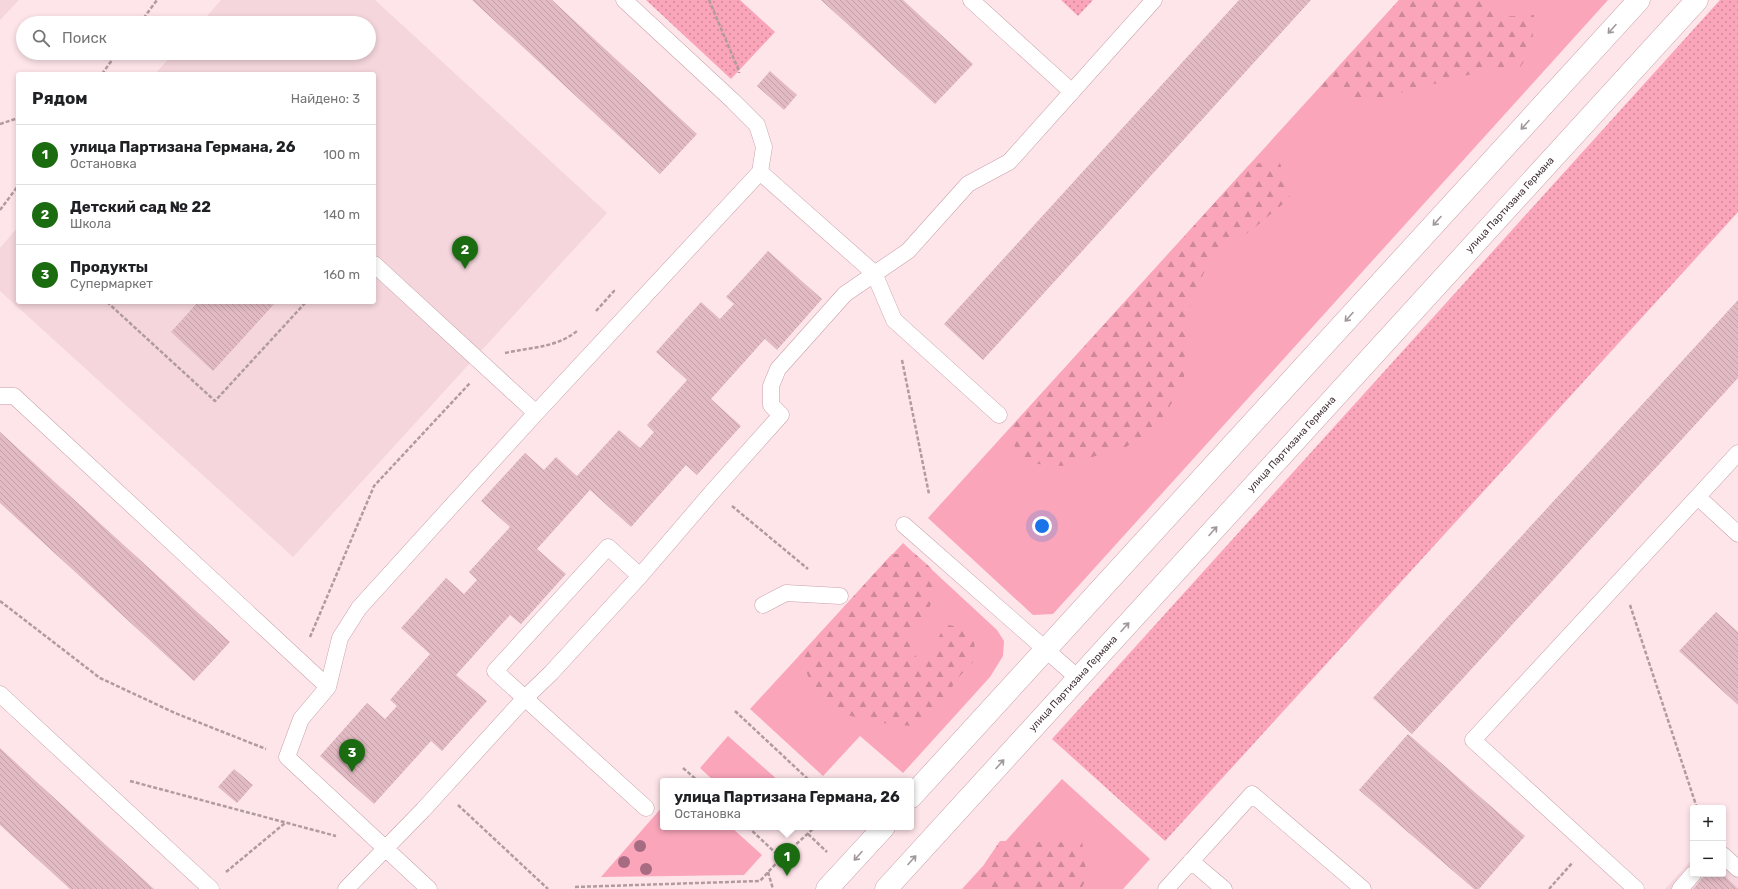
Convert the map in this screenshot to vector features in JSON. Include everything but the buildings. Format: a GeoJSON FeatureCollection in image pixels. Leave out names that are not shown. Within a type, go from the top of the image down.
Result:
{"type":"FeatureCollection","features":[{"type":"Feature","properties":{"kind":"main road"},"geometry":{"type":"LineString","coordinates":[[914,794],[1639,0]]}},
{"type":"Feature","properties":{"kind":"main road","name":"улица Партизана Германа"},"geometry":{"type":"LineString","coordinates":[[886,889],[1697,0]]}},
{"type":"Feature","properties":{"kind":"main road"},"geometry":{"type":"LineString","coordinates":[[827,889],[881,830]]}},
{"type":"Feature","properties":{"kind":"lane"},"geometry":{"type":"LineString","coordinates":[[429,889],[287,757],[301,719],[328,687],[340,638],[359,608],[536,412],[760,172],[764,147],[757,125],[624,0]]}},
{"type":"Feature","properties":{"kind":"lane"},"geometry":{"type":"LineString","coordinates":[[971,0],[1072,92]]}},
{"type":"Feature","properties":{"kind":"lane"},"geometry":{"type":"LineString","coordinates":[[346,889],[442,790],[525,698],[640,576],[781,415],[771,405],[771,386],[778,369],[845,294],[908,251],[968,184],[1009,162],[1154,0]]}},
{"type":"Feature","properties":{"kind":"lane"},"geometry":{"type":"LineString","coordinates":[[760,172],[874,274],[894,320],[999,415]]}},
{"type":"Feature","properties":{"kind":"lane"},"geometry":{"type":"LineString","coordinates":[[376,266],[536,412]]}},
{"type":"Feature","properties":{"kind":"lane"},"geometry":{"type":"LineString","coordinates":[[0,396],[14,396],[328,687]]}},
{"type":"Feature","properties":{"kind":"lane"},"geometry":{"type":"LineString","coordinates":[[1636,889],[1473,740],[1738,453]]}},
{"type":"Feature","properties":{"kind":"lane"},"geometry":{"type":"LineString","coordinates":[[1698,497],[1738,534]]}},
{"type":"Feature","properties":{"kind":"lane"},"geometry":{"type":"LineString","coordinates":[[904,525],[1078,678]]}},
{"type":"Feature","properties":{"kind":"lane"},"geometry":{"type":"LineString","coordinates":[[640,576],[608,547],[495,671],[646,808]]}},
{"type":"Feature","properties":{"kind":"lane"},"geometry":{"type":"LineString","coordinates":[[763,605],[786,593],[840,596]]}},
{"type":"Feature","properties":{"kind":"lane"},"geometry":{"type":"LineString","coordinates":[[0,694],[211,889]]}},
{"type":"Feature","properties":{"kind":"lane"},"geometry":{"type":"LineString","coordinates":[[1166,889],[1252,794],[1363,889]]}},
{"type":"Feature","properties":{"kind":"lane"},"geometry":{"type":"LineString","coordinates":[[1726,859],[1738,869]]}},
{"type":"Feature","properties":{"kind":"lane"},"geometry":{"type":"LineString","coordinates":[[1191,861],[1224,889]]}},
{"type":"Feature","properties":{"kind":"lane"},"geometry":{"type":"LineString","coordinates":[[1680,889],[1690,877]]}},
{"type":"Feature","properties":{"kind":"path"},"geometry":{"type":"LineString","coordinates":[[145,16],[157,0]]}},
{"type":"Feature","properties":{"kind":"path"},"geometry":{"type":"LineString","coordinates":[[709,0],[739,70],[738,76]]}},
{"type":"Feature","properties":{"kind":"path"},"geometry":{"type":"LineString","coordinates":[[104,72],[113,60]]}},
{"type":"Feature","properties":{"kind":"path"},"geometry":{"type":"LineString","coordinates":[[0,124],[16,119]]}},
{"type":"Feature","properties":{"kind":"path"},"geometry":{"type":"LineString","coordinates":[[0,210],[16,189]]}},
{"type":"Feature","properties":{"kind":"path"},"geometry":{"type":"LineString","coordinates":[[594,313],[614,291],[627,293],[639,303]]}},
{"type":"Feature","properties":{"kind":"path"},"geometry":{"type":"LineString","coordinates":[[108,304],[215,401],[304,304]]}},
{"type":"Feature","properties":{"kind":"path"},"geometry":{"type":"LineString","coordinates":[[894,320],[929,494]]}},
{"type":"Feature","properties":{"kind":"path"},"geometry":{"type":"LineString","coordinates":[[299,661],[374,486],[496,356],[556,344],[567,339],[579,330]]}},
{"type":"Feature","properties":{"kind":"path"},"geometry":{"type":"LineString","coordinates":[[713,491],[840,596]]}},
{"type":"Feature","properties":{"kind":"path"},"geometry":{"type":"LineString","coordinates":[[1622,579],[1696,805]]}},
{"type":"Feature","properties":{"kind":"path"},"geometry":{"type":"LineString","coordinates":[[0,601],[100,678],[174,712],[287,757]]}},
{"type":"Feature","properties":{"kind":"path"},"geometry":{"type":"LineString","coordinates":[[735,711],[807,778]]}},
{"type":"Feature","properties":{"kind":"path"},"geometry":{"type":"LineString","coordinates":[[684,768],[695,778]]}},
{"type":"Feature","properties":{"kind":"path"},"geometry":{"type":"LineString","coordinates":[[125,780],[339,837]]}},
{"type":"Feature","properties":{"kind":"path"},"geometry":{"type":"LineString","coordinates":[[442,790],[548,889]]}},
{"type":"Feature","properties":{"kind":"path"},"geometry":{"type":"LineString","coordinates":[[246,855],[285,823]]}},
{"type":"Feature","properties":{"kind":"path"},"geometry":{"type":"LineString","coordinates":[[751,830],[781,858]]}},
{"type":"Feature","properties":{"kind":"path"},"geometry":{"type":"LineString","coordinates":[[575,887],[760,881],[781,858],[812,830]]}},
{"type":"Feature","properties":{"kind":"path"},"geometry":{"type":"LineString","coordinates":[[808,834],[830,855]]}},
{"type":"Feature","properties":{"kind":"path"},"geometry":{"type":"LineString","coordinates":[[1548,889],[1588,845]]}},
{"type":"Feature","properties":{"kind":"path"},"geometry":{"type":"LineString","coordinates":[[768,872],[773,889]]}},
{"type":"Feature","properties":{"kind":"shaded area"},"geometry":{"type":"Polygon","coordinates":[[[0,0],[19,0],[0,20],[0,0]]]}},
{"type":"Feature","properties":{"kind":"shaded area"},"geometry":{"type":"Polygon","coordinates":[[[221,0],[375,0],[607,213],[293,557],[0,291],[0,248],[16,229],[16,304],[376,304],[376,72],[157,72],[168,60],[376,60],[376,16],[207,16],[221,0]]]}},
{"type":"Feature","properties":{"kind":"shaded area"},"geometry":{"type":"Polygon","coordinates":[[[1726,854],[1738,864],[1738,889],[1665,889],[1690,861],[1690,877],[1726,877],[1726,854]]]}},
{"type":"Feature","properties":{"kind":"green space"},"geometry":{"type":"Polygon","coordinates":[[[646,0],[740,0],[775,32],[731,79],[646,0]]]}},
{"type":"Feature","properties":{"kind":"green space"},"geometry":{"type":"Polygon","coordinates":[[[1061,0],[1093,0],[1078,16],[1061,0]]]}},
{"type":"Feature","properties":{"kind":"green space"},"geometry":{"type":"Polygon","coordinates":[[[1399,0],[1608,0],[1053,614],[1033,615],[928,518],[1399,0]]]}},
{"type":"Feature","properties":{"kind":"green space"},"geometry":{"type":"Polygon","coordinates":[[[1399,0],[1491,0],[1497,17],[1534,15],[1532,49],[1519,69],[1487,70],[1369,101],[1320,87],[1399,0]]]}},
{"type":"Feature","properties":{"kind":"green space"},"geometry":{"type":"Polygon","coordinates":[[[1720,0],[1738,0],[1738,212],[1165,841],[1052,739],[1720,0]]]}},
{"type":"Feature","properties":{"kind":"green space"},"geometry":{"type":"Polygon","coordinates":[[[1271,161],[1280,163],[1290,198],[1253,229],[1210,260],[1191,300],[1185,346],[1184,384],[1155,429],[1126,447],[1062,466],[1025,463],[1014,445],[1013,425],[1249,165],[1271,161]]]}},
{"type":"Feature","properties":{"kind":"green space"},"geometry":{"type":"Polygon","coordinates":[[[903,543],[997,630],[1004,641],[1003,656],[990,677],[903,773],[860,736],[823,776],[750,709],[903,543]]]}},
{"type":"Feature","properties":{"kind":"green space"},"geometry":{"type":"Polygon","coordinates":[[[914,553],[931,568],[937,588],[930,606],[910,641],[919,664],[932,649],[946,624],[974,632],[975,660],[956,680],[943,703],[924,727],[889,724],[832,712],[809,678],[799,656],[892,554],[914,553]]]}},
{"type":"Feature","properties":{"kind":"green space"},"geometry":{"type":"Polygon","coordinates":[[[728,736],[776,778],[711,778],[700,768],[728,736]]]}},
{"type":"Feature","properties":{"kind":"green space"},"geometry":{"type":"Polygon","coordinates":[[[1062,779],[1150,859],[1123,889],[962,889],[1062,779]]]}},
{"type":"Feature","properties":{"kind":"green space"},"geometry":{"type":"Polygon","coordinates":[[[660,809],[660,830],[734,830],[762,855],[744,875],[601,877],[660,809]]]}},
{"type":"Feature","properties":{"kind":"green space"},"geometry":{"type":"Polygon","coordinates":[[[1000,841],[1035,841],[1046,843],[1082,841],[1087,878],[1081,889],[978,889],[976,886],[985,863],[1000,841]]]}},
{"type":"Feature","properties":{"kind":"place","name":"Детский сад № 22"},"geometry":{"type":"Point","coordinates":[465,269]}},
{"type":"Feature","properties":{"kind":"place","name":"Продукты"},"geometry":{"type":"Point","coordinates":[352,772]}},
{"type":"Feature","properties":{"kind":"place","name":"улица Партизана Германа, 26"},"geometry":{"type":"Point","coordinates":[787,876]}}]}
